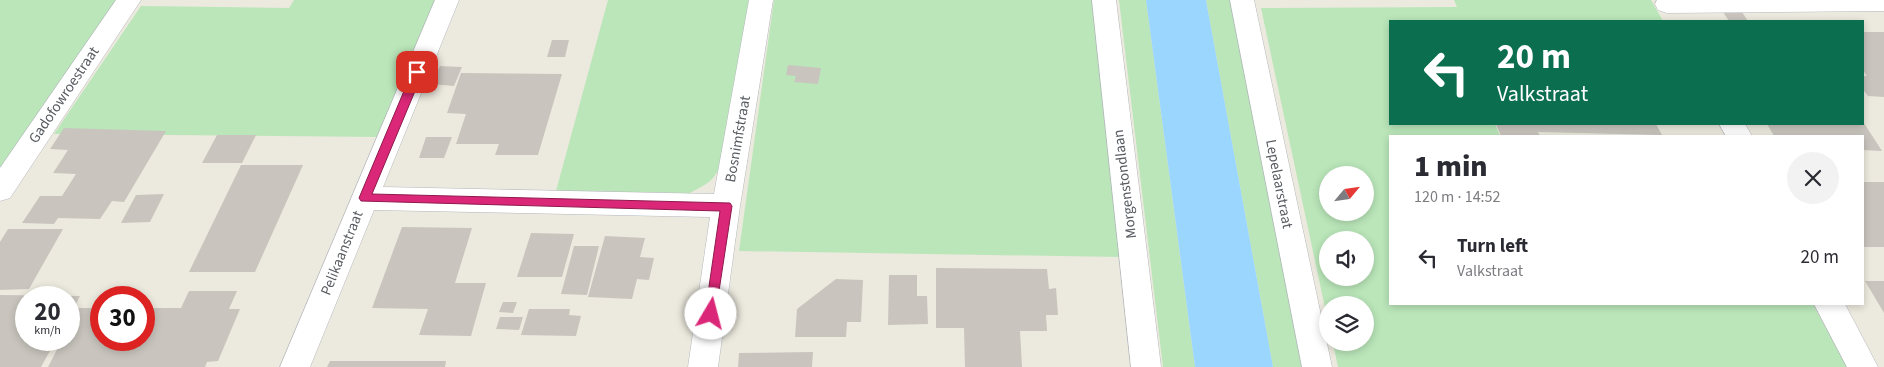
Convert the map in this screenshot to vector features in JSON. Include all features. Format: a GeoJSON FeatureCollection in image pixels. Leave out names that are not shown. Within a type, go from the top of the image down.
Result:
{"type":"FeatureCollection","features":[{"type":"Feature","properties":{"kind":"street","name":"Gadofowroestraat"},"geometry":{"type":"LineString","coordinates":[[0,190],[129,0]]}},
{"type":"Feature","properties":{"kind":"street","name":"Pelikaanstraat"},"geometry":{"type":"LineString","coordinates":[[295,367],[447,0]]}},
{"type":"Feature","properties":{"kind":"street","name":"Bosnimfstraat"},"geometry":{"type":"LineString","coordinates":[[703,367],[726,206],[761,0]]}},
{"type":"Feature","properties":{"kind":"street","name":"Morgenstondlaan"},"geometry":{"type":"LineString","coordinates":[[1104,0],[1146,367]]}},
{"type":"Feature","properties":{"kind":"street","name":"Lepelaarstraat"},"geometry":{"type":"LineString","coordinates":[[1242,0],[1316,367]]}},
{"type":"Feature","properties":{"kind":"street"},"geometry":{"type":"LineString","coordinates":[[1670,8],[1884,2]]}},
{"type":"Feature","properties":{"kind":"street"},"geometry":{"type":"LineString","coordinates":[[365,198],[726,206]]}},
{"type":"Feature","properties":{"kind":"street"},"geometry":{"type":"LineString","coordinates":[[1830,305],[1863,367]]}},
{"type":"Feature","properties":{"kind":"green space"},"geometry":{"type":"Polygon","coordinates":[[[0,0],[120,0],[0,175],[0,0]]]}},
{"type":"Feature","properties":{"kind":"green space"},"geometry":{"type":"Polygon","coordinates":[[[294,0],[437,0],[379,137],[54,134],[141,6],[289,8],[294,0]]]}},
{"type":"Feature","properties":{"kind":"green space"},"geometry":{"type":"Polygon","coordinates":[[[608,0],[749,0],[723,158],[711,180],[690,193],[556,191],[608,0]]]}},
{"type":"Feature","properties":{"kind":"green space"},"geometry":{"type":"Polygon","coordinates":[[[774,0],[1095,0],[1121,257],[739,251],[774,0]]]}},
{"type":"Feature","properties":{"kind":"green space"},"geometry":{"type":"Polygon","coordinates":[[[1119,0],[1146,0],[1195,367],[1163,367],[1119,0]]]}},
{"type":"Feature","properties":{"kind":"green space"},"geometry":{"type":"Polygon","coordinates":[[[1206,0],[1231,0],[1304,367],[1273,367],[1206,0]]]}},
{"type":"Feature","properties":{"kind":"green space"},"geometry":{"type":"Polygon","coordinates":[[[1454,0],[1651,0],[1662,20],[1389,20],[1389,125],[1495,125],[1500,135],[1389,135],[1389,305],[1814,305],[1847,367],[1338,367],[1335,351],[1374,351],[1374,296],[1323,296],[1320,286],[1374,286],[1374,231],[1319,231],[1319,280],[1261,8],[1457,7],[1454,0]]]}},
{"type":"Feature","properties":{"kind":"water"},"geometry":{"type":"Polygon","coordinates":[[[1146,0],[1206,0],[1273,367],[1195,367],[1146,0]]]}},
{"type":"Feature","properties":{"kind":"building"},"geometry":{"type":"Polygon","coordinates":[[[1723,12],[1742,12],[1747,20],[1728,20],[1723,12]]]}},
{"type":"Feature","properties":{"kind":"building"},"geometry":{"type":"Polygon","coordinates":[[[1864,32],[1884,32],[1884,97],[1868,96],[1864,91],[1864,76],[1867,76],[1864,72],[1864,32]]]}},
{"type":"Feature","properties":{"kind":"building"},"geometry":{"type":"Polygon","coordinates":[[[552,40],[569,40],[565,57],[547,57],[552,40]]]}},
{"type":"Feature","properties":{"kind":"building"},"geometry":{"type":"Polygon","coordinates":[[[788,65],[821,68],[818,84],[794,82],[796,76],[786,75],[788,65]]]}},
{"type":"Feature","properties":{"kind":"building"},"geometry":{"type":"Polygon","coordinates":[[[440,66],[462,67],[454,86],[431,84],[440,66]]]}},
{"type":"Feature","properties":{"kind":"building"},"geometry":{"type":"Polygon","coordinates":[[[461,73],[562,74],[538,155],[495,155],[499,144],[456,144],[466,114],[447,113],[461,73]]]}},
{"type":"Feature","properties":{"kind":"building"},"geometry":{"type":"Polygon","coordinates":[[[1864,123],[1882,151],[1864,150],[1864,135],[1773,135],[1768,125],[1864,125],[1864,123]]]}},
{"type":"Feature","properties":{"kind":"building"},"geometry":{"type":"Polygon","coordinates":[[[1496,125],[1657,125],[1662,135],[1538,132],[1540,135],[1501,135],[1496,125]]]}},
{"type":"Feature","properties":{"kind":"building"},"geometry":{"type":"Polygon","coordinates":[[[64,128],[166,131],[124,202],[112,201],[100,219],[58,218],[54,224],[22,223],[40,196],[62,196],[76,174],[53,173],[68,150],[50,149],[64,128]]]}},
{"type":"Feature","properties":{"kind":"building"},"geometry":{"type":"Polygon","coordinates":[[[217,135],[256,135],[242,163],[202,163],[217,135]]]}},
{"type":"Feature","properties":{"kind":"building"},"geometry":{"type":"Polygon","coordinates":[[[426,137],[452,137],[444,158],[419,158],[426,137]]]}},
{"type":"Feature","properties":{"kind":"building"},"geometry":{"type":"Polygon","coordinates":[[[241,165],[303,165],[255,272],[189,272],[241,165]]]}},
{"type":"Feature","properties":{"kind":"building"},"geometry":{"type":"Polygon","coordinates":[[[1864,182],[1884,182],[1884,247],[1864,247],[1864,182]]]}},
{"type":"Feature","properties":{"kind":"building"},"geometry":{"type":"Polygon","coordinates":[[[164,194],[150,222],[121,223],[136,195],[164,194]]]}},
{"type":"Feature","properties":{"kind":"building"},"geometry":{"type":"Polygon","coordinates":[[[402,227],[472,228],[455,283],[486,283],[471,336],[419,335],[428,309],[372,308],[402,227]]]}},
{"type":"Feature","properties":{"kind":"building"},"geometry":{"type":"Polygon","coordinates":[[[8,229],[63,229],[31,286],[15,286],[15,289],[0,290],[0,242],[8,229]]]}},
{"type":"Feature","properties":{"kind":"building"},"geometry":{"type":"Polygon","coordinates":[[[531,233],[574,234],[562,277],[517,277],[531,233]]]}},
{"type":"Feature","properties":{"kind":"building"},"geometry":{"type":"Polygon","coordinates":[[[605,236],[645,238],[640,257],[654,258],[649,280],[637,279],[632,299],[588,297],[605,236]]]}},
{"type":"Feature","properties":{"kind":"building"},"geometry":{"type":"Polygon","coordinates":[[[574,246],[599,246],[587,295],[561,294],[574,246]]]}},
{"type":"Feature","properties":{"kind":"building"},"geometry":{"type":"Polygon","coordinates":[[[936,268],[1047,269],[1049,289],[1056,288],[1058,315],[1046,315],[1047,331],[1020,331],[1022,367],[965,367],[964,328],[936,328],[936,268]]]}},
{"type":"Feature","properties":{"kind":"building"},"geometry":{"type":"Polygon","coordinates":[[[889,275],[917,275],[917,296],[927,296],[928,324],[888,325],[889,275]]]}},
{"type":"Feature","properties":{"kind":"building"},"geometry":{"type":"Polygon","coordinates":[[[836,279],[863,280],[861,322],[847,322],[846,337],[795,337],[797,309],[836,279]]]}},
{"type":"Feature","properties":{"kind":"building"},"geometry":{"type":"Polygon","coordinates":[[[1865,281],[1884,281],[1884,313],[1865,281]]]}},
{"type":"Feature","properties":{"kind":"building"},"geometry":{"type":"Polygon","coordinates":[[[189,291],[237,291],[229,309],[240,309],[218,361],[207,362],[205,367],[48,367],[56,351],[80,351],[80,308],[90,308],[90,351],[155,351],[155,308],[181,308],[189,291]]]}},
{"type":"Feature","properties":{"kind":"building"},"geometry":{"type":"Polygon","coordinates":[[[0,295],[15,295],[15,351],[50,351],[41,367],[0,367],[0,295]]]}},
{"type":"Feature","properties":{"kind":"building"},"geometry":{"type":"Polygon","coordinates":[[[503,302],[517,302],[513,313],[499,312],[503,302]]]}},
{"type":"Feature","properties":{"kind":"building"},"geometry":{"type":"Polygon","coordinates":[[[529,309],[570,309],[569,315],[581,316],[576,336],[521,335],[529,309]]]}},
{"type":"Feature","properties":{"kind":"building"},"geometry":{"type":"Polygon","coordinates":[[[500,317],[523,317],[519,330],[496,329],[500,317]]]}},
{"type":"Feature","properties":{"kind":"building"},"geometry":{"type":"Polygon","coordinates":[[[813,352],[812,367],[738,367],[739,353],[813,352]]]}},
{"type":"Feature","properties":{"kind":"building"},"geometry":{"type":"Polygon","coordinates":[[[330,361],[446,361],[445,367],[327,367],[330,361]]]}},
{"type":"Feature","properties":{"kind":"route"},"geometry":{"type":"LineString","coordinates":[[417,72],[365,198],[726,206],[711,314]]}}]}
